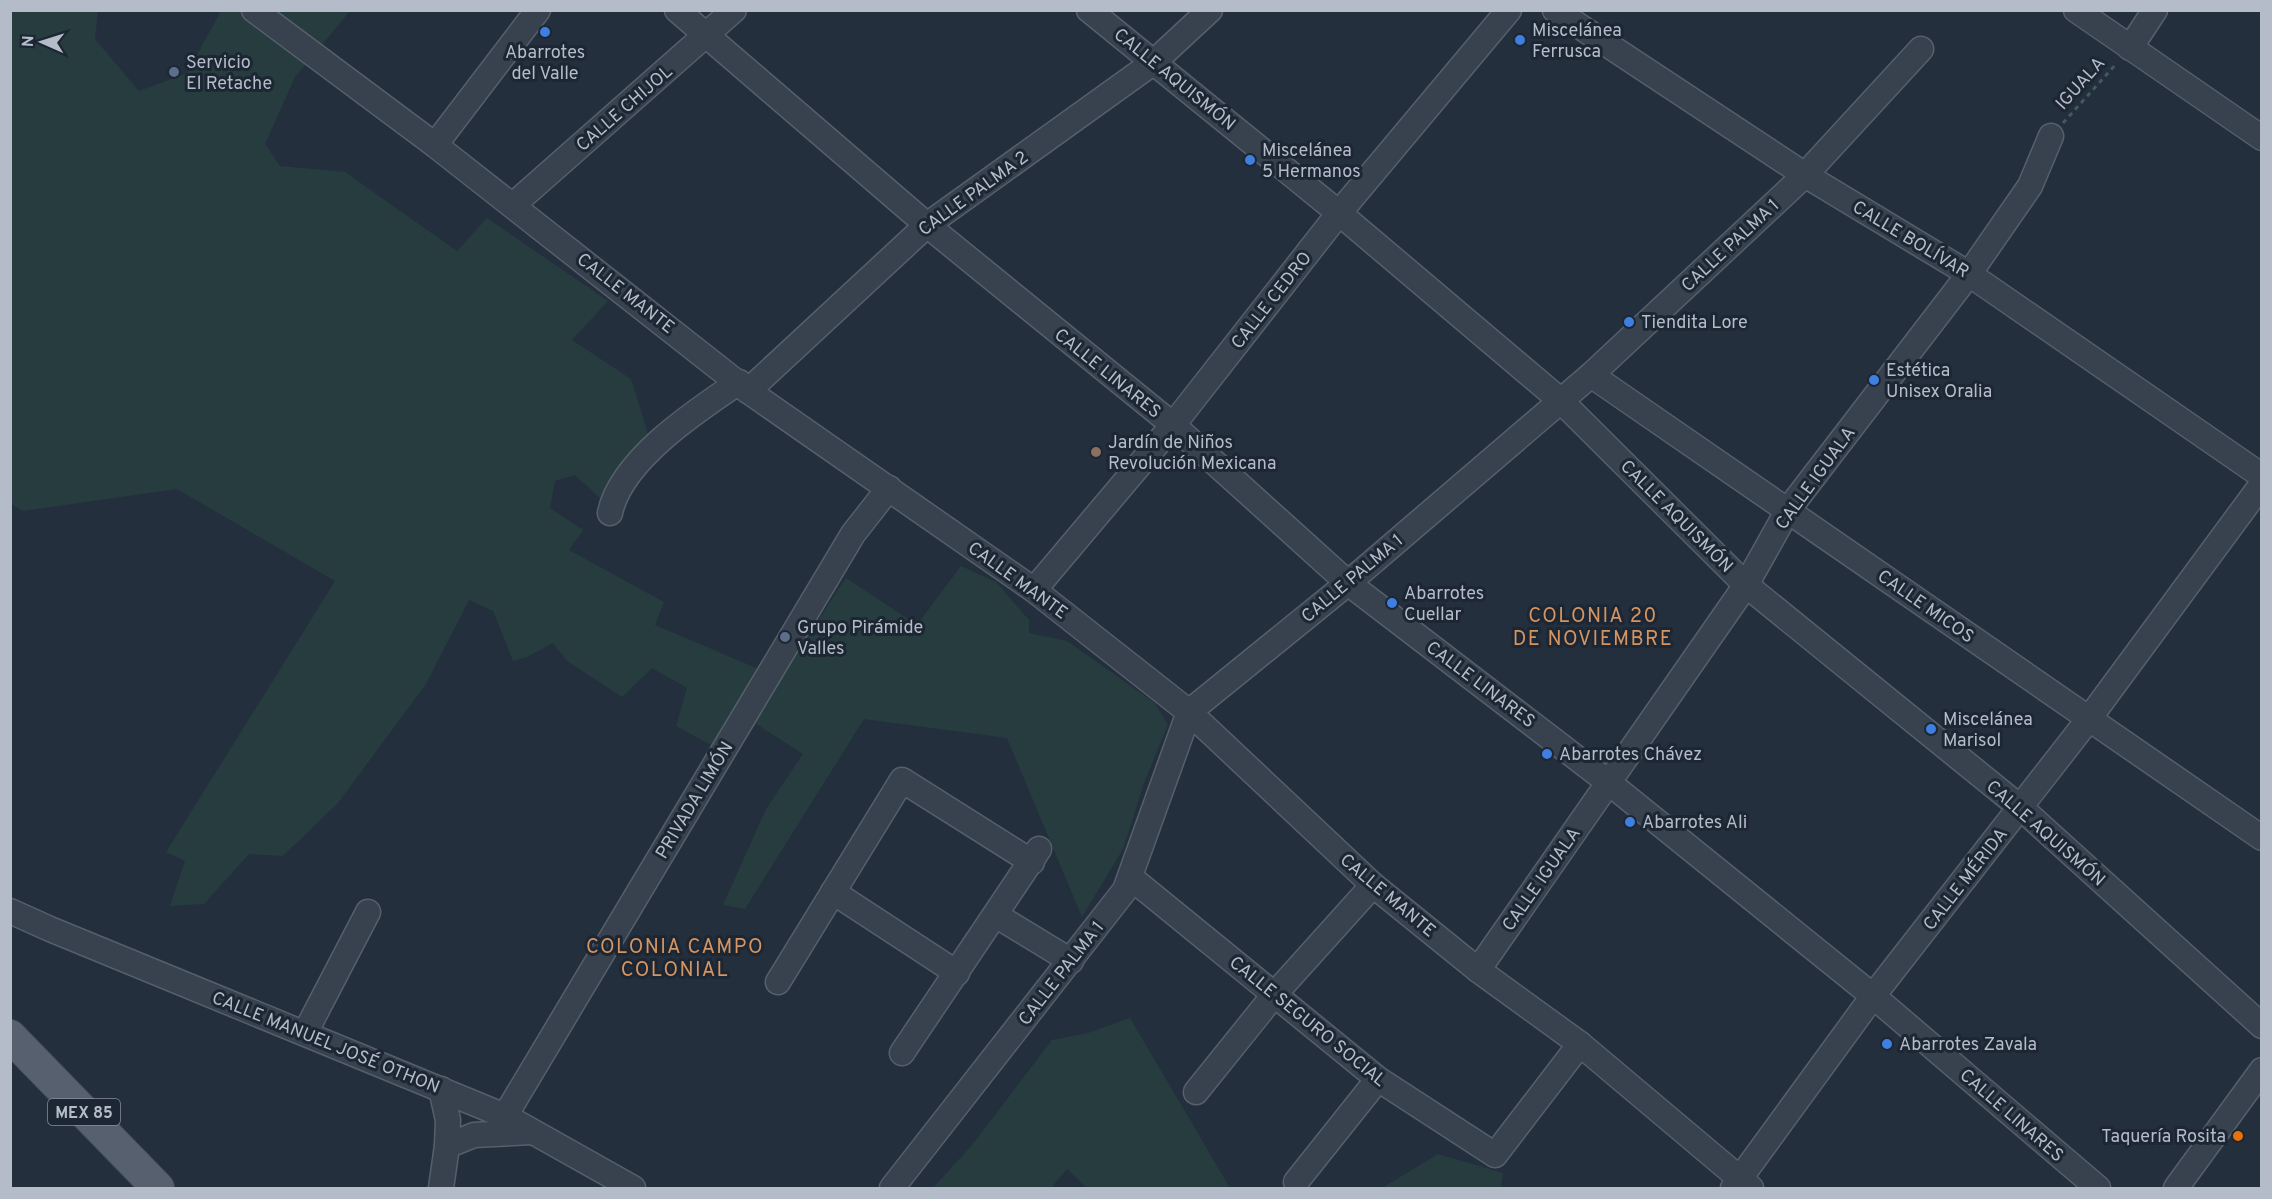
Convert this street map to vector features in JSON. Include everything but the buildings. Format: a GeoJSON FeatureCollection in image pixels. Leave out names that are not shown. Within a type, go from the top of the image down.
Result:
{"type":"FeatureCollection","features":[{"type":"Feature","properties":{"kind":"main road","name":"MEX 85"},"geometry":{"type":"LineString","coordinates":[[10,1036],[158,1188]]}},
{"type":"Feature","properties":{"kind":"street","name":"CALLE MANTE"},"geometry":{"type":"LineString","coordinates":[[254,10],[435,145],[743,386],[1034,590],[1189,712],[1373,885],[1478,970],[1580,1044],[1741,1186]]}},
{"type":"Feature","properties":{"kind":"street"},"geometry":{"type":"LineString","coordinates":[[435,145],[538,10]]}},
{"type":"Feature","properties":{"kind":"street","name":"CALLE LINARES"},"geometry":{"type":"LineString","coordinates":[[677,10],[927,225],[1173,425],[1348,583],[1608,782],[1873,996],[2098,1188]]}},
{"type":"Feature","properties":{"kind":"street","name":"CALLE CHIJOL"},"geometry":{"type":"LineString","coordinates":[[513,205],[734,10]]}},
{"type":"Feature","properties":{"kind":"street","name":"CALLE AQUISMÓN"},"geometry":{"type":"LineString","coordinates":[[1089,10],[1339,213],[1560,400],[1746,585],[2021,808],[2262,1026]]}},
{"type":"Feature","properties":{"kind":"street","name":"CALLE PALMA 2"},"geometry":{"type":"LineString","coordinates":[[609,513],[613,496],[653,446],[689,415],[743,386],[927,225],[1154,62],[1210,10]]}},
{"type":"Feature","properties":{"kind":"street","name":"CALLE CEDRO"},"geometry":{"type":"LineString","coordinates":[[1034,590],[1173,425],[1339,213],[1509,10]]}},
{"type":"Feature","properties":{"kind":"street","name":"CALLE BOLÍVAR"},"geometry":{"type":"LineString","coordinates":[[1555,10],[1805,175],[1969,274],[2262,476]]}},
{"type":"Feature","properties":{"kind":"street"},"geometry":{"type":"LineString","coordinates":[[2076,10],[2262,138]]}},
{"type":"Feature","properties":{"kind":"street"},"geometry":{"type":"LineString","coordinates":[[2130,48],[2155,10]]}},
{"type":"Feature","properties":{"kind":"street","name":"CALLE PALMA 1"},"geometry":{"type":"LineString","coordinates":[[892,1188],[1125,890],[1189,712],[1348,583],[1590,375],[1805,175],[1921,49]]}},
{"type":"Feature","properties":{"kind":"street","name":"CALLE IGUALA"},"geometry":{"type":"LineString","coordinates":[[1478,970],[1746,585],[1788,510],[1969,274],[2030,186],[2051,136]]}},
{"type":"Feature","properties":{"kind":"street","name":"CALLE MICOS"},"geometry":{"type":"LineString","coordinates":[[1590,375],[2262,838]]}},
{"type":"Feature","properties":{"kind":"street","name":"CALLE MÉRIDA"},"geometry":{"type":"LineString","coordinates":[[1741,1186],[1873,996],[2088,720],[2262,484]]}},
{"type":"Feature","properties":{"kind":"street","name":"PRIVADA LIMÓN"},"geometry":{"type":"LineString","coordinates":[[505,1116],[853,534],[889,488]]}},
{"type":"Feature","properties":{"kind":"street"},"geometry":{"type":"LineString","coordinates":[[778,982],[902,780],[1036,855],[997,916],[902,1053]]}},
{"type":"Feature","properties":{"kind":"street","name":"CALLE SEGURO SOCIAL"},"geometry":{"type":"LineString","coordinates":[[1130,877],[1378,1079],[1495,1155],[1580,1044]]}},
{"type":"Feature","properties":{"kind":"street"},"geometry":{"type":"LineString","coordinates":[[1196,1092],[1274,995],[1373,885]]}},
{"type":"Feature","properties":{"kind":"street"},"geometry":{"type":"LineString","coordinates":[[833,892],[957,973]]}},
{"type":"Feature","properties":{"kind":"street","name":"CALLE MANUEL JOSÉ OTHON"},"geometry":{"type":"LineString","coordinates":[[10,911],[505,1116],[633,1188]]}},
{"type":"Feature","properties":{"kind":"street"},"geometry":{"type":"LineString","coordinates":[[305,1033],[369,912]]}},
{"type":"Feature","properties":{"kind":"street"},"geometry":{"type":"LineString","coordinates":[[997,916],[1071,961]]}},
{"type":"Feature","properties":{"kind":"street"},"geometry":{"type":"LineString","coordinates":[[2176,1188],[2262,1070]]}},
{"type":"Feature","properties":{"kind":"street"},"geometry":{"type":"LineString","coordinates":[[1296,1182],[1378,1079]]}},
{"type":"Feature","properties":{"kind":"street"},"geometry":{"type":"LineString","coordinates":[[441,1089],[448,1120],[441,1188]]}},
{"type":"Feature","properties":{"kind":"street"},"geometry":{"type":"LineString","coordinates":[[447,1146],[474,1135],[535,1132]]}},
{"type":"Feature","properties":{"kind":"path","name":"IGUALA"},"geometry":{"type":"LineString","coordinates":[[2051,136],[2130,48]]}},
{"type":"Feature","properties":{"kind":"green space"},"geometry":{"type":"Polygon","coordinates":[[[10,11],[98,11],[95,39],[139,91],[187,73],[221,11],[350,11],[295,77],[265,144],[280,166],[345,172],[457,251],[487,218],[608,301],[572,340],[631,379],[651,443],[603,501],[575,475],[555,481],[550,508],[583,530],[569,550],[664,602],[655,625],[768,673],[781,676],[846,578],[911,621],[919,622],[961,566],[996,582],[1029,620],[1029,633],[1067,641],[1155,703],[1168,725],[1144,783],[1123,849],[1082,917],[1007,738],[864,719],[745,909],[723,905],[766,809],[803,754],[756,724],[733,757],[676,726],[687,688],[652,668],[622,697],[567,661],[553,643],[527,657],[513,661],[493,611],[469,600],[426,684],[338,803],[283,856],[249,854],[204,904],[170,906],[185,861],[166,852],[335,581],[177,489],[23,511],[11,504],[10,11]]]}},
{"type":"Feature","properties":{"kind":"green space"},"geometry":{"type":"Polygon","coordinates":[[[1130,1018],[1230,1188],[1087,1188],[1067,1169],[1051,1188],[933,1188],[972,1145],[1052,1040],[1088,1033],[1130,1018]]]}},
{"type":"Feature","properties":{"kind":"green space"},"geometry":{"type":"Polygon","coordinates":[[[1438,1154],[1503,1173],[1501,1188],[1382,1188],[1438,1154]]]}},
{"type":"Feature","properties":{"kind":"place","name":"Abarrotes del Valle"},"geometry":{"type":"Point","coordinates":[545,32]}},
{"type":"Feature","properties":{"kind":"place","name":"Miscelánea Ferrusca"},"geometry":{"type":"Point","coordinates":[1520,40]}},
{"type":"Feature","properties":{"kind":"place","name":"Servicio El Retache"},"geometry":{"type":"Point","coordinates":[174,72]}},
{"type":"Feature","properties":{"kind":"place","name":"Miscelánea 5 Hermanos"},"geometry":{"type":"Point","coordinates":[1250,160]}},
{"type":"Feature","properties":{"kind":"place","name":"Tiendita Lore"},"geometry":{"type":"Point","coordinates":[1629,322]}},
{"type":"Feature","properties":{"kind":"place","name":"Estética Unisex Oralia"},"geometry":{"type":"Point","coordinates":[1874,380]}},
{"type":"Feature","properties":{"kind":"place","name":"Jardín de Niños Revolución Mexicana"},"geometry":{"type":"Point","coordinates":[1096,452]}},
{"type":"Feature","properties":{"kind":"place","name":"Abarrotes Cuellar"},"geometry":{"type":"Point","coordinates":[1392,603]}},
{"type":"Feature","properties":{"kind":"place","name":"Grupo Pirámide Valles"},"geometry":{"type":"Point","coordinates":[785,637]}},
{"type":"Feature","properties":{"kind":"place","name":"Miscelánea Marisol"},"geometry":{"type":"Point","coordinates":[1931,729]}},
{"type":"Feature","properties":{"kind":"place","name":"Abarrotes Chávez"},"geometry":{"type":"Point","coordinates":[1547,754]}},
{"type":"Feature","properties":{"kind":"place","name":"Abarrotes Ali"},"geometry":{"type":"Point","coordinates":[1630,822]}},
{"type":"Feature","properties":{"kind":"place","name":"Abarrotes Zavala"},"geometry":{"type":"Point","coordinates":[1887,1044]}},
{"type":"Feature","properties":{"kind":"place","name":"Taquería Rosita"},"geometry":{"type":"Point","coordinates":[2238,1136]}},
{"type":"Feature","properties":{"kind":"district","name":"COLONIA 20 DE NOVIEMBRE"},"geometry":{"type":"Point","coordinates":[1593,626]}},
{"type":"Feature","properties":{"kind":"district","name":"COLONIA CAMPO COLONIAL"},"geometry":{"type":"Point","coordinates":[675,958]}}]}
